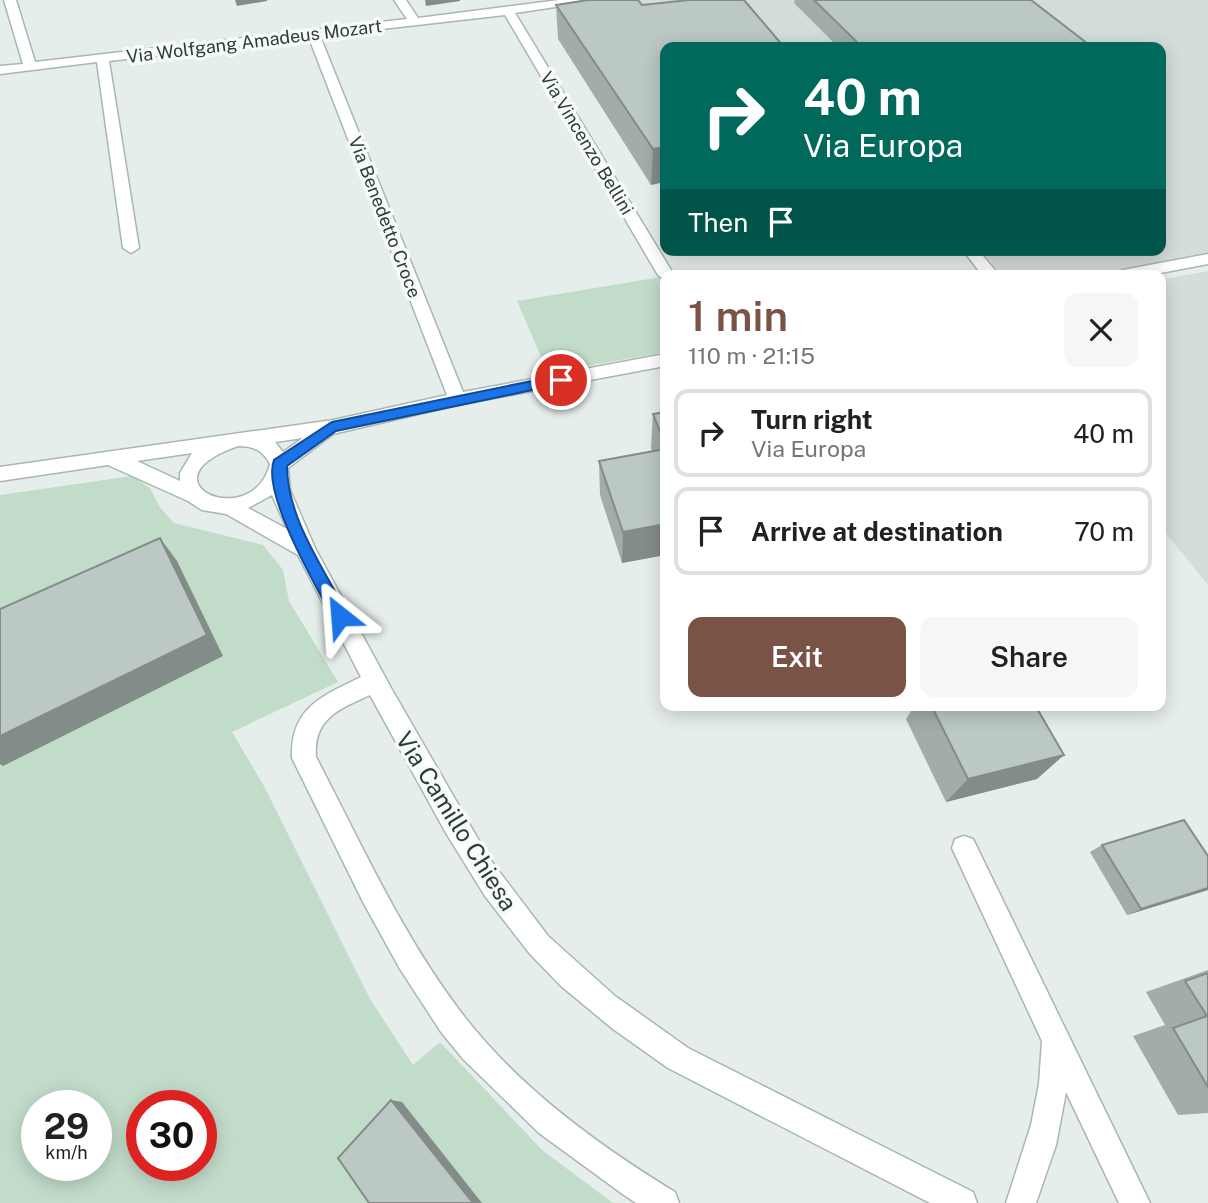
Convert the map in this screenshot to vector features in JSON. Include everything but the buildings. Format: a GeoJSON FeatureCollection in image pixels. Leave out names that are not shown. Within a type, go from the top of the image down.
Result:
{"type":"FeatureCollection","features":[{"type":"Feature","properties":{"kind":"street"},"geometry":{"type":"LineString","coordinates":[[10,0],[30,66]]}},
{"type":"Feature","properties":{"kind":"street"},"geometry":{"type":"LineString","coordinates":[[400,0],[415,22]]}},
{"type":"Feature","properties":{"kind":"street","name":"Via Wolfgang Amadeus Mozart"},"geometry":{"type":"LineString","coordinates":[[0,70],[582,0]]}},
{"type":"Feature","properties":{"kind":"street","name":"Via Vincenzo Bellini"},"geometry":{"type":"LineString","coordinates":[[508,11],[663,270]]}},
{"type":"Feature","properties":{"kind":"street","name":"Via Benedetto Croce"},"geometry":{"type":"LineString","coordinates":[[313,34],[457,399]]}},
{"type":"Feature","properties":{"kind":"street"},"geometry":{"type":"LineString","coordinates":[[102,58],[131,248]]}},
{"type":"Feature","properties":{"kind":"street"},"geometry":{"type":"LineString","coordinates":[[975,256],[987,270]]}},
{"type":"Feature","properties":{"kind":"street"},"geometry":{"type":"LineString","coordinates":[[1150,270],[1208,259]]}},
{"type":"Feature","properties":{"kind":"street"},"geometry":{"type":"LineString","coordinates":[[0,474],[332,427],[457,399],[660,361]]}},
{"type":"Feature","properties":{"kind":"street"},"geometry":{"type":"LineString","coordinates":[[107,458],[141,469],[163,483],[213,506],[228,506],[256,498],[266,490],[279,468],[332,427]]}},
{"type":"Feature","properties":{"kind":"street"},"geometry":{"type":"LineString","coordinates":[[251,439],[272,449],[279,468]]}},
{"type":"Feature","properties":{"kind":"street"},"geometry":{"type":"LineString","coordinates":[[192,495],[187,476],[191,466],[199,456],[223,442]]}},
{"type":"Feature","properties":{"kind":"street","name":"Via Camillo Chiesa"},"geometry":{"type":"LineString","coordinates":[[279,468],[280,490],[305,549],[374,682],[488,880],[539,944],[569,975],[639,1033],[678,1058],[962,1203]]}},
{"type":"Feature","properties":{"kind":"street"},"geometry":{"type":"LineString","coordinates":[[228,506],[305,549]]}},
{"type":"Feature","properties":{"kind":"street"},"geometry":{"type":"LineString","coordinates":[[374,682],[326,707],[313,717],[304,730],[301,744],[304,758],[410,958],[451,1021],[492,1069],[533,1108],[625,1180],[664,1203]]}},
{"type":"Feature","properties":{"kind":"street"},"geometry":{"type":"LineString","coordinates":[[964,848],[1135,1203]]}},
{"type":"Feature","properties":{"kind":"street"},"geometry":{"type":"LineString","coordinates":[[1021,1203],[1031,1178],[1052,1096],[1056,1066],[1055,1035]]}},
{"type":"Feature","properties":{"kind":"shaded area"},"geometry":{"type":"Polygon","coordinates":[[[617,0],[1208,0],[1208,255],[1126,270],[998,270],[986,256],[1166,256],[1166,42],[750,42],[634,19],[617,0]]]}},
{"type":"Feature","properties":{"kind":"shaded area"},"geometry":{"type":"Polygon","coordinates":[[[1208,271],[1208,585],[1166,533],[1166,279],[1208,271]]]}},
{"type":"Feature","properties":{"kind":"green space"},"geometry":{"type":"Polygon","coordinates":[[[660,277],[660,353],[548,373],[517,301],[660,277]]]}},
{"type":"Feature","properties":{"kind":"green space"},"geometry":{"type":"Polygon","coordinates":[[[132,476],[150,488],[159,506],[174,523],[263,545],[283,570],[289,601],[338,682],[232,732],[264,786],[370,999],[413,1065],[440,1042],[542,1150],[613,1203],[0,1203],[0,495],[132,476]]]}},
{"type":"Feature","properties":{"kind":"route"},"geometry":{"type":"LineString","coordinates":[[340,616],[305,549],[280,490],[279,464],[332,427],[457,399],[561,380]]}}]}
